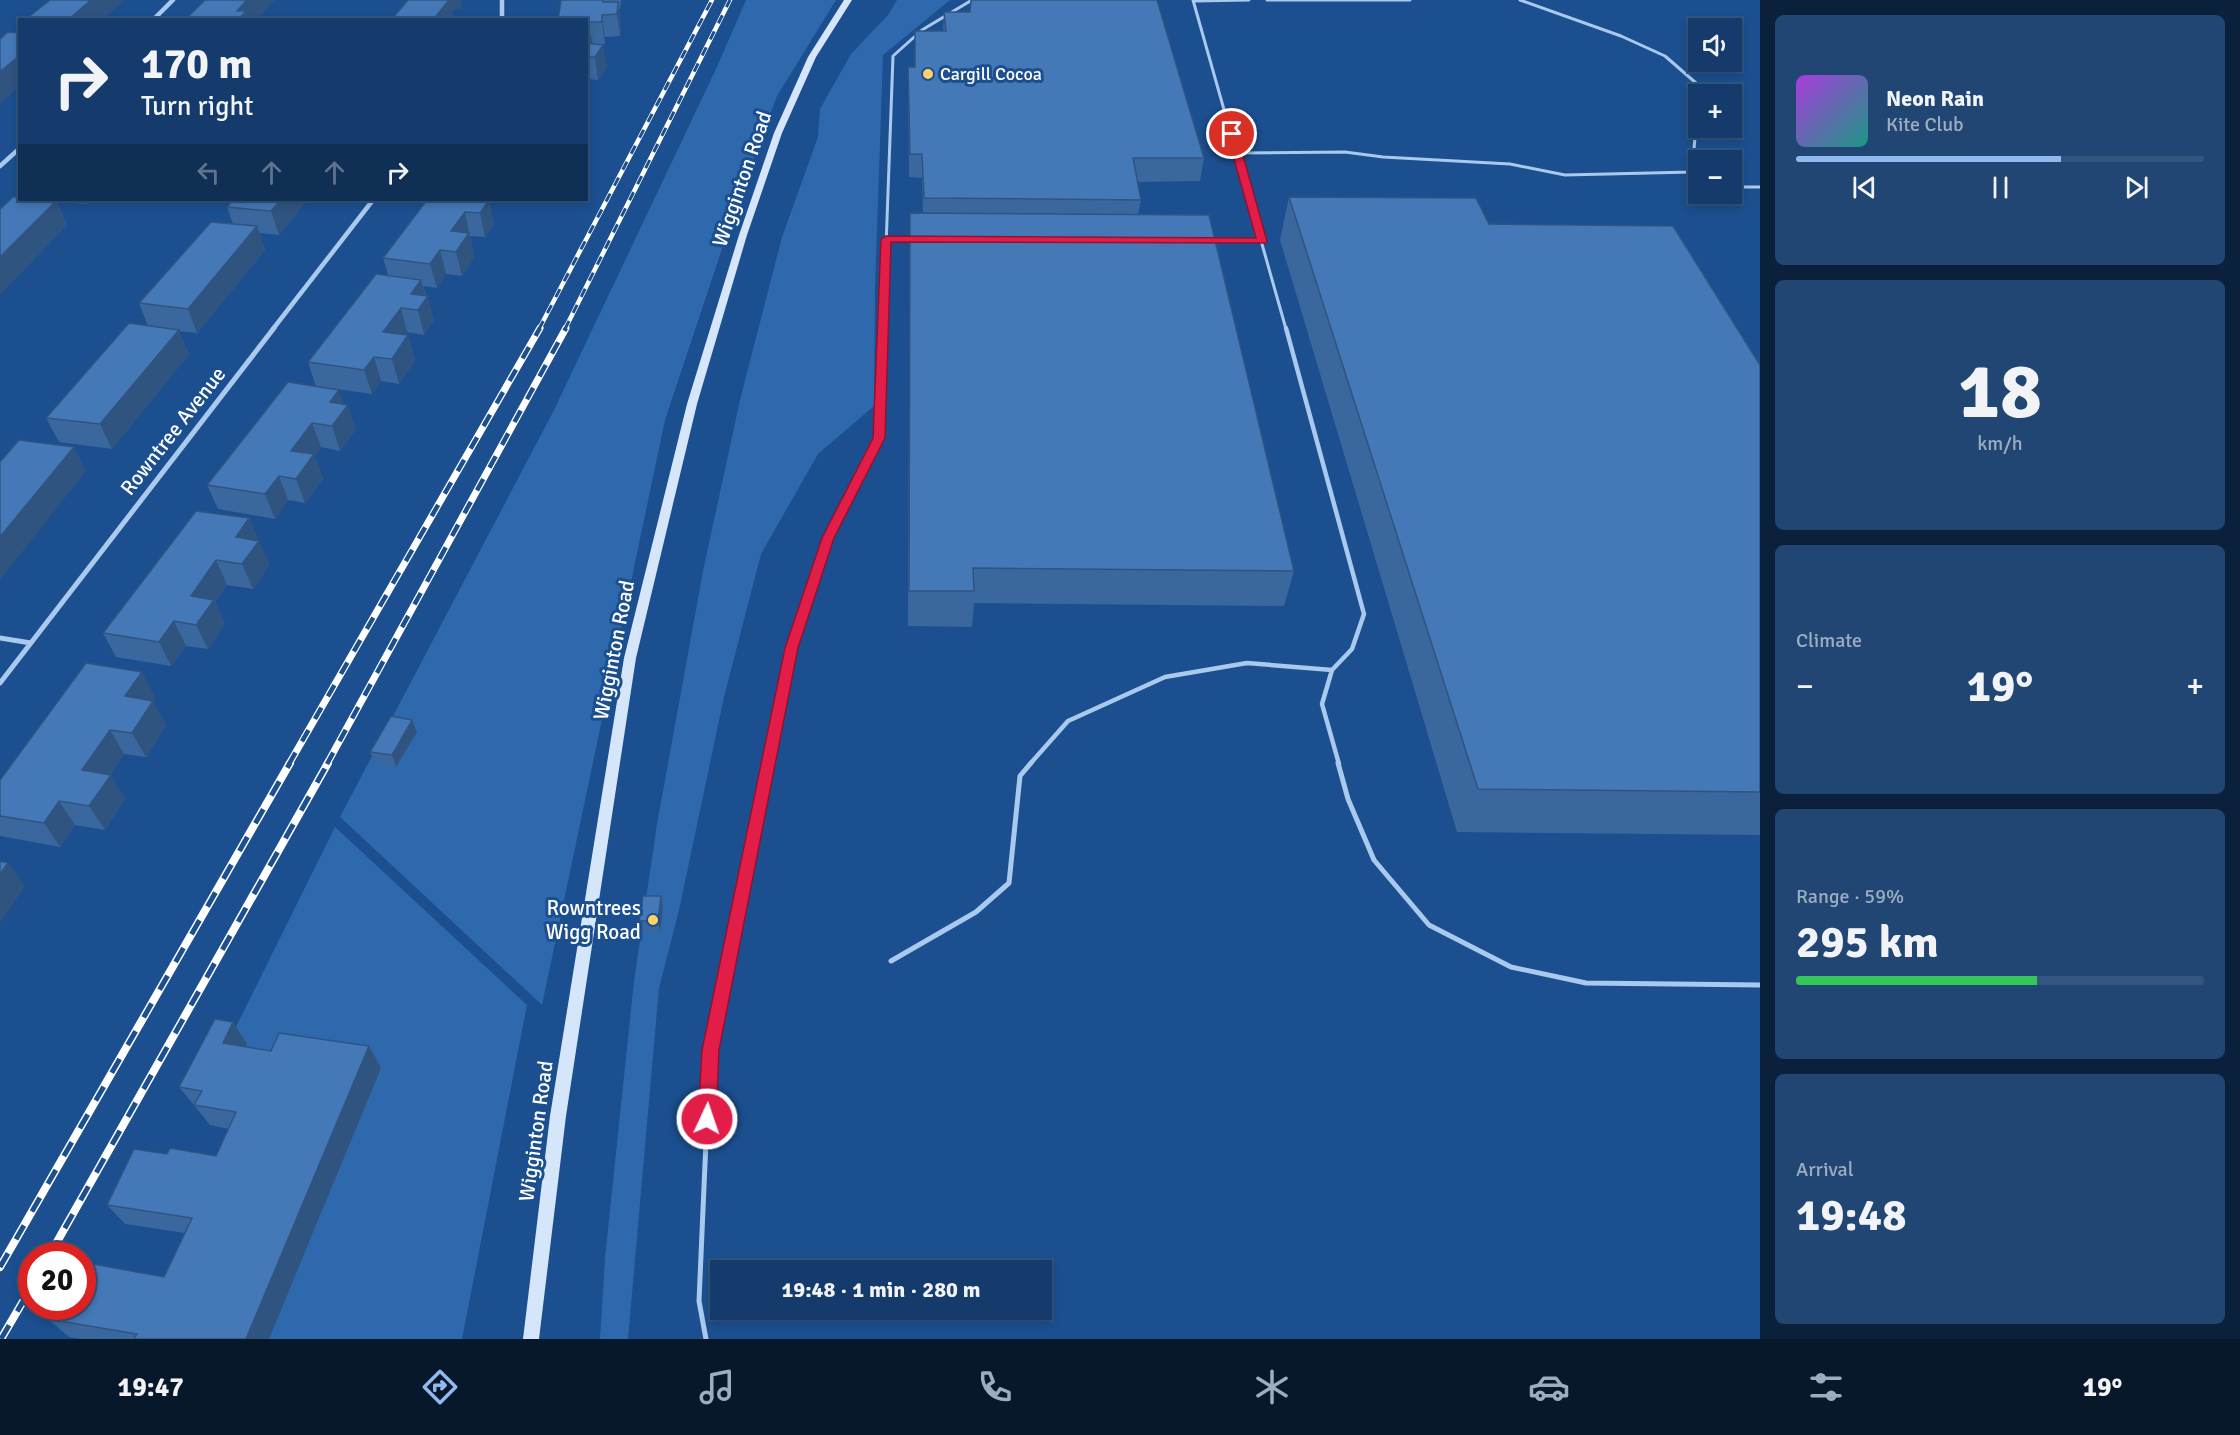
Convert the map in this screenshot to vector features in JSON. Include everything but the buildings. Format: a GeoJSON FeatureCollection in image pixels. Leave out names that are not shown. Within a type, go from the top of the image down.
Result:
{"type":"FeatureCollection","features":[{"type":"Feature","properties":{"kind":"main road","name":"Wigginton Road"},"geometry":{"type":"LineString","coordinates":[[531,1339],[558,1116],[630,658],[692,404],[743,235],[778,133],[812,57],[848,0]]}},
{"type":"Feature","properties":{"kind":"street"},"geometry":{"type":"LineString","coordinates":[[155,18],[173,0]]}},
{"type":"Feature","properties":{"kind":"street"},"geometry":{"type":"LineString","coordinates":[[502,0],[502,18]]}},
{"type":"Feature","properties":{"kind":"street"},"geometry":{"type":"LineString","coordinates":[[0,166],[18,149]]}},
{"type":"Feature","properties":{"kind":"street","name":"Rowntree Avenue"},"geometry":{"type":"LineString","coordinates":[[0,683],[372,201]]}},
{"type":"Feature","properties":{"kind":"street"},"geometry":{"type":"LineString","coordinates":[[0,638],[31,643]]}},
{"type":"Feature","properties":{"kind":"lane"},"geometry":{"type":"LineString","coordinates":[[706,1339],[699,1301],[710,1050],[791,648],[828,538],[879,438],[893,56],[922,30],[972,0]]}},
{"type":"Feature","properties":{"kind":"lane"},"geometry":{"type":"LineString","coordinates":[[1249,0],[1193,0],[1238,153],[1364,614],[1352,649],[1332,670],[1322,704],[1348,799],[1374,860],[1429,925],[1511,967],[1586,983],[1760,985]]}},
{"type":"Feature","properties":{"kind":"lane"},"geometry":{"type":"LineString","coordinates":[[1267,0],[1410,0]]}},
{"type":"Feature","properties":{"kind":"lane"},"geometry":{"type":"LineString","coordinates":[[1520,0],[1665,56],[1693,80],[1696,84],[1694,150]]}},
{"type":"Feature","properties":{"kind":"lane"},"geometry":{"type":"LineString","coordinates":[[1238,153],[1346,152],[1383,158],[1510,164],[1565,175],[1688,172]]}},
{"type":"Feature","properties":{"kind":"lane"},"geometry":{"type":"LineString","coordinates":[[1742,187],[1760,187]]}},
{"type":"Feature","properties":{"kind":"lane"},"geometry":{"type":"LineString","coordinates":[[886,239],[921,239]]}},
{"type":"Feature","properties":{"kind":"lane"},"geometry":{"type":"LineString","coordinates":[[1203,240],[1262,241]]}},
{"type":"Feature","properties":{"kind":"lane"},"geometry":{"type":"LineString","coordinates":[[891,961],[976,912],[1009,883],[1020,776],[1068,721],[1165,677],[1247,663],[1332,670]]}},
{"type":"Feature","properties":{"kind":"shaded area"},"geometry":{"type":"Polygon","coordinates":[[[746,0],[836,0],[777,96],[737,204],[665,420],[542,1005],[340,817],[554,410],[716,69],[746,0]]]}},
{"type":"Feature","properties":{"kind":"shaded area"},"geometry":{"type":"Polygon","coordinates":[[[897,0],[950,0],[883,55],[875,288],[874,406],[818,454],[761,554],[724,697],[679,910],[659,988],[628,1339],[600,1339],[605,1258],[634,981],[657,824],[703,571],[740,400],[782,237],[818,137],[820,109],[851,54],[888,15],[897,0]]]}},
{"type":"Feature","properties":{"kind":"shaded area"},"geometry":{"type":"Polygon","coordinates":[[[335,827],[527,1005],[462,1339],[268,1339],[284,1073],[229,1041],[335,827]]]}},
{"type":"Feature","properties":{"kind":"railway"},"geometry":{"type":"LineString","coordinates":[[539,329],[712,0]]}},
{"type":"Feature","properties":{"kind":"railway"},"geometry":{"type":"LineString","coordinates":[[565,329],[730,0]]}},
{"type":"Feature","properties":{"kind":"railway"},"geometry":{"type":"LineString","coordinates":[[289,764],[540,328]]}},
{"type":"Feature","properties":{"kind":"railway"},"geometry":{"type":"LineString","coordinates":[[327,764],[566,328]]}},
{"type":"Feature","properties":{"kind":"railway"},"geometry":{"type":"LineString","coordinates":[[0,1267],[290,763]]}},
{"type":"Feature","properties":{"kind":"railway"},"geometry":{"type":"LineString","coordinates":[[57,1242],[328,763]]}},
{"type":"Feature","properties":{"kind":"railway"},"geometry":{"type":"LineString","coordinates":[[1,1339],[18,1310]]}},
{"type":"Feature","properties":{"kind":"place","name":"Cargill Cocoa"},"geometry":{"type":"Point","coordinates":[928,74]}},
{"type":"Feature","properties":{"kind":"place","name":"Rowntrees Wigg Road"},"geometry":{"type":"Point","coordinates":[653,920]}},
{"type":"Feature","properties":{"kind":"route"},"geometry":{"type":"LineString","coordinates":[[707,1119],[710,1050],[791,648],[828,538],[879,438],[886,239],[1262,241],[1232,134]]}}]}
